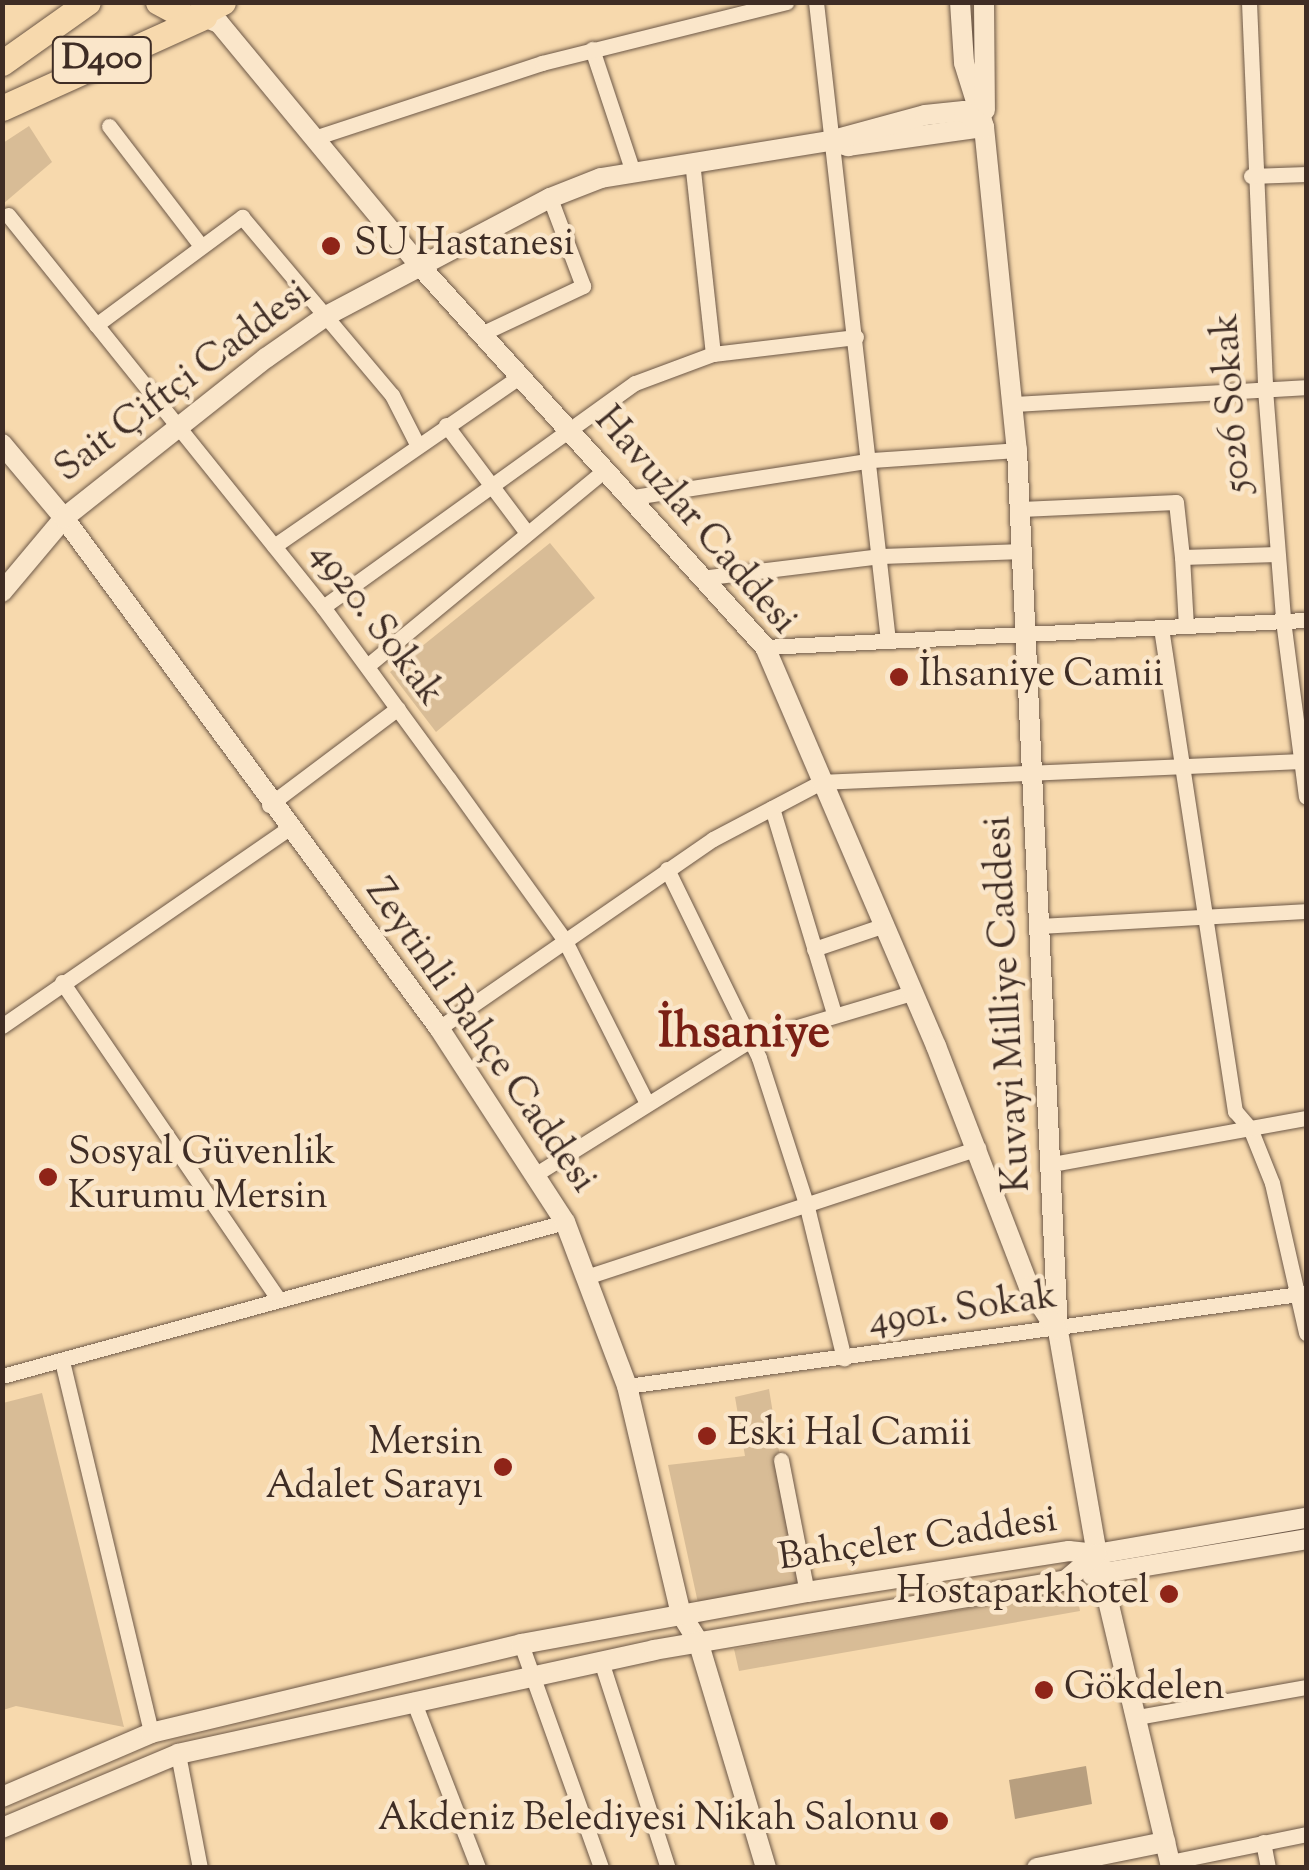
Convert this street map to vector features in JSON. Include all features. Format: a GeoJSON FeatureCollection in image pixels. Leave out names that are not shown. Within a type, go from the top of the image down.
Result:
{"type":"FeatureCollection","features":[{"type":"Feature","properties":{"kind":"highway","name":"D400"},"geometry":{"type":"LineString","coordinates":[[2,63],[88,2]]}},
{"type":"Feature","properties":{"kind":"highway"},"geometry":{"type":"LineString","coordinates":[[158,2],[177,17],[220,8]]}},
{"type":"Feature","properties":{"kind":"highway","name":"D400"},"geometry":{"type":"LineString","coordinates":[[2,108],[220,8]]}},
{"type":"Feature","properties":{"kind":"street"},"geometry":{"type":"LineString","coordinates":[[314,138],[592,49],[786,2]]}},
{"type":"Feature","properties":{"kind":"street"},"geometry":{"type":"LineString","coordinates":[[816,2],[872,460],[888,640]]}},
{"type":"Feature","properties":{"kind":"street","name":"Kuvayi Milliye Caddesi"},"geometry":{"type":"LineString","coordinates":[[960,2],[964,63],[984,127]]}},
{"type":"Feature","properties":{"kind":"street","name":"Kuvayi Milliye Caddesi"},"geometry":{"type":"LineString","coordinates":[[984,2],[984,127],[1024,551],[1058,1331],[1099,1564],[1169,1857]]}},
{"type":"Feature","properties":{"kind":"street","name":"5026 Sokak"},"geometry":{"type":"LineString","coordinates":[[1249,2],[1251,176],[1265,389],[1283,620],[1306,797]]}},
{"type":"Feature","properties":{"kind":"street","name":"Havuzlar Caddesi"},"geometry":{"type":"LineString","coordinates":[[220,8],[219,23],[418,264],[602,472],[765,647],[978,1148],[1030,1287],[1058,1331]]}},
{"type":"Feature","properties":{"kind":"street"},"geometry":{"type":"LineString","coordinates":[[592,49],[633,172]]}},
{"type":"Feature","properties":{"kind":"street","name":"Sait Çiftçi Caddesi"},"geometry":{"type":"LineString","coordinates":[[2,592],[64,518],[178,426],[326,316],[418,264],[550,198],[633,172],[830,140],[847,131],[964,112],[984,127]]}},
{"type":"Feature","properties":{"kind":"street"},"geometry":{"type":"LineString","coordinates":[[109,126],[201,246]]}},
{"type":"Feature","properties":{"kind":"street"},"geometry":{"type":"LineString","coordinates":[[692,161],[713,354]]}},
{"type":"Feature","properties":{"kind":"street"},"geometry":{"type":"LineString","coordinates":[[1251,176],[1306,174]]}},
{"type":"Feature","properties":{"kind":"street"},"geometry":{"type":"LineString","coordinates":[[481,334],[583,286],[550,198]]}},
{"type":"Feature","properties":{"kind":"street","name":"4920. Sokak"},"geometry":{"type":"LineString","coordinates":[[8,215],[323,607],[398,708],[564,939],[647,1104]]}},
{"type":"Feature","properties":{"kind":"street"},"geometry":{"type":"LineString","coordinates":[[96,325],[242,216],[392,395],[418,444]]}},
{"type":"Feature","properties":{"kind":"street"},"geometry":{"type":"LineString","coordinates":[[323,607],[634,383],[713,354],[856,338]]}},
{"type":"Feature","properties":{"kind":"street"},"geometry":{"type":"LineString","coordinates":[[274,546],[519,376]]}},
{"type":"Feature","properties":{"kind":"street"},"geometry":{"type":"LineString","coordinates":[[1013,404],[1306,387]]}},
{"type":"Feature","properties":{"kind":"street"},"geometry":{"type":"LineString","coordinates":[[446,425],[527,533]]}},
{"type":"Feature","properties":{"kind":"street","name":"Zeytinli Bahçe Caddesi"},"geometry":{"type":"LineString","coordinates":[[2,444],[64,518],[270,805],[439,1028],[565,1222],[627,1386],[681,1614],[698,1641],[766,1868]]}},
{"type":"Feature","properties":{"kind":"street"},"geometry":{"type":"LineString","coordinates":[[627,498],[872,460],[1017,450]]}},
{"type":"Feature","properties":{"kind":"street"},"geometry":{"type":"LineString","coordinates":[[367,666],[602,472]]}},
{"type":"Feature","properties":{"kind":"street"},"geometry":{"type":"LineString","coordinates":[[1021,509],[1176,502],[1186,626]]}},
{"type":"Feature","properties":{"kind":"street"},"geometry":{"type":"LineString","coordinates":[[700,578],[881,556],[1024,551]]}},
{"type":"Feature","properties":{"kind":"street"},"geometry":{"type":"LineString","coordinates":[[1182,557],[1277,554]]}},
{"type":"Feature","properties":{"kind":"street"},"geometry":{"type":"LineString","coordinates":[[765,647],[1028,638],[1306,620]]}},
{"type":"Feature","properties":{"kind":"street"},"geometry":{"type":"LineString","coordinates":[[1161,628],[1186,768],[1236,1111],[1250,1128],[1272,1183],[1303,1294],[1306,1334]]}},
{"type":"Feature","properties":{"kind":"street"},"geometry":{"type":"LineString","coordinates":[[270,805],[398,708]]}},
{"type":"Feature","properties":{"kind":"street"},"geometry":{"type":"LineString","coordinates":[[439,1028],[667,869],[822,782],[1034,776],[1304,761]]}},
{"type":"Feature","properties":{"kind":"street"},"geometry":{"type":"LineString","coordinates":[[772,808],[834,1014]]}},
{"type":"Feature","properties":{"kind":"street"},"geometry":{"type":"LineString","coordinates":[[2,1026],[288,828]]}},
{"type":"Feature","properties":{"kind":"street"},"geometry":{"type":"LineString","coordinates":[[667,869],[747,1042],[759,1058],[807,1207],[844,1360]]}},
{"type":"Feature","properties":{"kind":"street"},"geometry":{"type":"LineString","coordinates":[[1038,926],[1306,911]]}},
{"type":"Feature","properties":{"kind":"street"},"geometry":{"type":"LineString","coordinates":[[814,949],[882,926]]}},
{"type":"Feature","properties":{"kind":"street"},"geometry":{"type":"LineString","coordinates":[[62,982],[279,1300]]}},
{"type":"Feature","properties":{"kind":"street"},"geometry":{"type":"LineString","coordinates":[[536,1174],[747,1042],[911,993]]}},
{"type":"Feature","properties":{"kind":"street"},"geometry":{"type":"LineString","coordinates":[[1052,1164],[1306,1118]]}},
{"type":"Feature","properties":{"kind":"street"},"geometry":{"type":"LineString","coordinates":[[586,1278],[978,1148]]}},
{"type":"Feature","properties":{"kind":"street"},"geometry":{"type":"LineString","coordinates":[[2,1376],[565,1222]]}},
{"type":"Feature","properties":{"kind":"street","name":"4901. Sokak"},"geometry":{"type":"LineString","coordinates":[[627,1386],[1058,1331],[1303,1294]]}},
{"type":"Feature","properties":{"kind":"street"},"geometry":{"type":"LineString","coordinates":[[62,1361],[151,1733]]}},
{"type":"Feature","properties":{"kind":"street"},"geometry":{"type":"LineString","coordinates":[[781,1460],[807,1592]]}},
{"type":"Feature","properties":{"kind":"street"},"geometry":{"type":"LineString","coordinates":[[1099,1564],[1306,1518]]}},
{"type":"Feature","properties":{"kind":"street"},"geometry":{"type":"LineString","coordinates":[[1099,1564],[1306,1539]]}},
{"type":"Feature","properties":{"kind":"street","name":"Bahçeler Caddesi"},"geometry":{"type":"LineString","coordinates":[[2,1796],[151,1733],[521,1644],[807,1592],[1069,1551],[1099,1564]]}},
{"type":"Feature","properties":{"kind":"street","name":"Bahçeler Caddesi"},"geometry":{"type":"LineString","coordinates":[[2,1828],[178,1754],[698,1641],[1066,1580],[1099,1564]]}},
{"type":"Feature","properties":{"kind":"street"},"geometry":{"type":"LineString","coordinates":[[521,1644],[601,1868]]}},
{"type":"Feature","properties":{"kind":"street"},"geometry":{"type":"LineString","coordinates":[[600,1661],[668,1868]]}},
{"type":"Feature","properties":{"kind":"street"},"geometry":{"type":"LineString","coordinates":[[1137,1716],[1306,1687]]}},
{"type":"Feature","properties":{"kind":"street"},"geometry":{"type":"LineString","coordinates":[[413,1700],[478,1868]]}},
{"type":"Feature","properties":{"kind":"street"},"geometry":{"type":"LineString","coordinates":[[178,1754],[200,1868]]}},
{"type":"Feature","properties":{"kind":"street"},"geometry":{"type":"LineString","coordinates":[[1037,1868],[1169,1857],[1306,1834]]}},
{"type":"Feature","properties":{"kind":"street"},"geometry":{"type":"LineString","coordinates":[[1263,1842],[1268,1868]]}},
{"type":"Feature","properties":{"kind":"shaded area"},"geometry":{"type":"Polygon","coordinates":[[[29,126],[52,162],[3,204],[3,143],[29,126]]]}},
{"type":"Feature","properties":{"kind":"shaded area"},"geometry":{"type":"Polygon","coordinates":[[[550,543],[595,598],[436,732],[390,672],[550,543]]]}},
{"type":"Feature","properties":{"kind":"shaded area"},"geometry":{"type":"Polygon","coordinates":[[[769,1389],[801,1587],[698,1603],[668,1465],[745,1456],[735,1397],[769,1389]]]}},
{"type":"Feature","properties":{"kind":"shaded area"},"geometry":{"type":"Polygon","coordinates":[[[42,1393],[124,1727],[16,1706],[3,1710],[3,1403],[42,1393]]]}},
{"type":"Feature","properties":{"kind":"shaded area"},"geometry":{"type":"Polygon","coordinates":[[[1076,1590],[1080,1611],[739,1671],[734,1649],[1076,1590]]]}},
{"type":"Feature","properties":{"kind":"shaded area"},"geometry":{"type":"Polygon","coordinates":[[[1086,1766],[1092,1804],[1015,1819],[1009,1780],[1086,1766]]]}},
{"type":"Feature","properties":{"kind":"place","name":"SU Hastanesi"},"geometry":{"type":"Point","coordinates":[331,246]}},
{"type":"Feature","properties":{"kind":"place","name":"İhsaniye Camii"},"geometry":{"type":"Point","coordinates":[899,677]}},
{"type":"Feature","properties":{"kind":"place","name":"Sosyal Güvenlik Kurumu Mersin"},"geometry":{"type":"Point","coordinates":[48,1177]}},
{"type":"Feature","properties":{"kind":"place","name":"Eski Hal Camii"},"geometry":{"type":"Point","coordinates":[707,1436]}},
{"type":"Feature","properties":{"kind":"place","name":"Mersin Adalet Sarayı"},"geometry":{"type":"Point","coordinates":[503,1467]}},
{"type":"Feature","properties":{"kind":"place","name":"Hostaparkhotel"},"geometry":{"type":"Point","coordinates":[1169,1594]}},
{"type":"Feature","properties":{"kind":"place","name":"Gökdelen"},"geometry":{"type":"Point","coordinates":[1044,1690]}},
{"type":"Feature","properties":{"kind":"place","name":"Akdeniz Belediyesi Nikah Salonu"},"geometry":{"type":"Point","coordinates":[939,1821]}},
{"type":"Feature","properties":{"kind":"district","name":"İhsaniye"},"geometry":{"type":"Point","coordinates":[744,1035]}}]}
